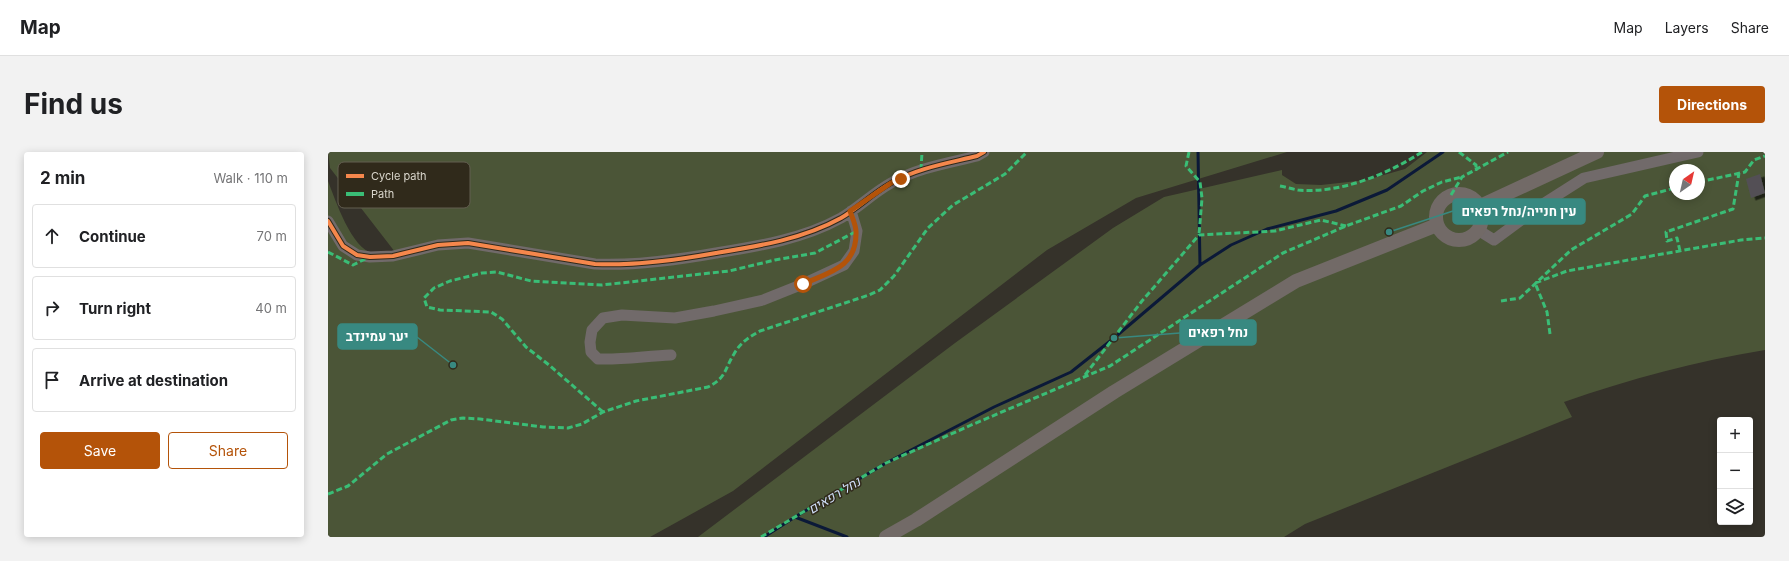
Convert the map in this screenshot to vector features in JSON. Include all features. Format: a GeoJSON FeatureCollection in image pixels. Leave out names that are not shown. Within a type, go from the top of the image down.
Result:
{"type":"FeatureCollection","features":[{"type":"Feature","properties":{"kind":"main road"},"geometry":{"type":"LineString","coordinates":[[1480,206],[1597,152]]}},
{"type":"Feature","properties":{"kind":"main road"},"geometry":{"type":"LineString","coordinates":[[1464,194],[1480,206],[1482,220],[1478,230],[1471,238],[1457,240],[1445,236],[1437,225],[1437,210],[1440,204],[1451,195],[1464,194]]}},
{"type":"Feature","properties":{"kind":"main road"},"geometry":{"type":"LineString","coordinates":[[886,537],[922,516],[1114,392],[1296,281],[1437,225]]}},
{"type":"Feature","properties":{"kind":"street"},"geometry":{"type":"LineString","coordinates":[[328,221],[343,246],[357,255],[370,257],[393,256],[438,245],[468,243],[595,264],[612,265],[679,260],[757,247],[794,238],[841,218],[891,183],[921,170],[977,156],[984,152]]}},
{"type":"Feature","properties":{"kind":"street"},"geometry":{"type":"LineString","coordinates":[[1478,230],[1494,240],[1540,206],[1584,178],[1698,152]]}},
{"type":"Feature","properties":{"kind":"street"},"geometry":{"type":"LineString","coordinates":[[671,355],[598,360],[591,352],[590,342],[592,330],[603,318],[622,315],[675,318],[714,312],[763,300],[803,284],[844,265],[854,251],[857,231],[850,211]]}},
{"type":"Feature","properties":{"kind":"green space"},"geometry":{"type":"Polygon","coordinates":[[[328,152],[1287,152],[1136,198],[1047,250],[733,491],[650,537],[328,537],[328,181],[338,208],[351,234],[365,250],[373,253],[395,252],[361,208],[470,208],[470,162],[338,162],[338,178],[330,168],[328,152]]]}},
{"type":"Feature","properties":{"kind":"green space"},"geometry":{"type":"Polygon","coordinates":[[[1427,152],[1765,152],[1765,350],[1740,354],[1664,372],[1564,402],[1572,417],[1305,524],[1284,537],[698,537],[955,343],[1113,228],[1164,197],[1282,170],[1282,175],[1296,184],[1321,185],[1366,180],[1405,169],[1427,152]]]}},
{"type":"Feature","properties":{"kind":"building"},"geometry":{"type":"Polygon","coordinates":[[[1760,174],[1765,193],[1751,198],[1746,179],[1760,174]]]}},
{"type":"Feature","properties":{"kind":"waterway"},"geometry":{"type":"LineString","coordinates":[[1198,152],[1200,265]]}},
{"type":"Feature","properties":{"kind":"waterway","name":"נחל רפאים"},"geometry":{"type":"LineString","coordinates":[[764,537],[886,463],[994,407],[1071,372],[1114,338],[1200,265],[1231,245],[1267,229],[1336,211],[1387,190],[1443,152]]}},
{"type":"Feature","properties":{"kind":"waterway"},"geometry":{"type":"LineString","coordinates":[[795,517],[847,537]]}},
{"type":"Feature","properties":{"kind":"marked path"},"geometry":{"type":"LineString","coordinates":[[921,170],[922,152]]}},
{"type":"Feature","properties":{"kind":"marked path"},"geometry":{"type":"LineString","coordinates":[[328,494],[348,486],[387,454],[451,420],[463,418],[480,419],[543,427],[568,428],[582,424],[603,412],[636,401],[708,387],[719,380],[739,347],[756,333],[880,290],[894,276],[928,228],[953,205],[1005,174],[1027,152]]}},
{"type":"Feature","properties":{"kind":"marked path"},"geometry":{"type":"LineString","coordinates":[[1189,152],[1186,166],[1200,182],[1202,198],[1199,235]]}},
{"type":"Feature","properties":{"kind":"marked path"},"geometry":{"type":"LineString","coordinates":[[1280,186],[1298,190],[1330,189],[1347,186],[1379,175],[1422,152]]}},
{"type":"Feature","properties":{"kind":"marked path"},"geometry":{"type":"LineString","coordinates":[[1459,152],[1476,165],[1476,171]]}},
{"type":"Feature","properties":{"kind":"marked path"},"geometry":{"type":"LineString","coordinates":[[1451,195],[1462,177],[1508,152]]}},
{"type":"Feature","properties":{"kind":"marked path"},"geometry":{"type":"LineString","coordinates":[[1705,181],[1745,172],[1754,160],[1765,156]]}},
{"type":"Feature","properties":{"kind":"marked path"},"geometry":{"type":"LineString","coordinates":[[1680,251],[1677,238],[1667,241],[1666,232],[1733,209],[1739,173]]}},
{"type":"Feature","properties":{"kind":"marked path"},"geometry":{"type":"LineString","coordinates":[[761,537],[886,463],[1110,366],[1283,253],[1346,226],[1401,206],[1423,191],[1442,182],[1462,177]]}},
{"type":"Feature","properties":{"kind":"marked path"},"geometry":{"type":"LineString","coordinates":[[1501,301],[1520,298],[1571,250],[1632,214],[1645,196],[1669,190]]}},
{"type":"Feature","properties":{"kind":"marked path"},"geometry":{"type":"LineString","coordinates":[[1085,375],[1142,301],[1199,235],[1275,231],[1321,220],[1346,226]]}},
{"type":"Feature","properties":{"kind":"marked path"},"geometry":{"type":"LineString","coordinates":[[603,412],[526,347],[502,319],[491,312],[440,310],[427,307],[424,298],[434,288],[450,281],[482,273],[497,272],[531,281],[602,285],[729,271],[775,260],[815,253],[857,231]]}},
{"type":"Feature","properties":{"kind":"marked path"},"geometry":{"type":"LineString","coordinates":[[1550,334],[1547,312],[1535,283],[1567,271],[1741,240],[1765,238]]}},
{"type":"Feature","properties":{"kind":"marked path"},"geometry":{"type":"LineString","coordinates":[[328,252],[353,265],[367,258]]}},
{"type":"Feature","properties":{"kind":"cycle path"},"geometry":{"type":"LineString","coordinates":[[328,221],[343,246],[357,255],[370,257],[393,256],[438,245],[468,243],[595,264],[656,262],[701,256],[780,241],[811,231],[841,218],[884,187],[911,173],[933,166],[977,156],[984,152]]}},
{"type":"Feature","properties":{"kind":"place","name":"עין חנייה/נחל רפאים"},"geometry":{"type":"Point","coordinates":[1389,232]}},
{"type":"Feature","properties":{"kind":"place","name":"נחל רפאים"},"geometry":{"type":"Point","coordinates":[1114,338]}},
{"type":"Feature","properties":{"kind":"place","name":"יער עמינדב"},"geometry":{"type":"Point","coordinates":[453,365]}},
{"type":"Feature","properties":{"kind":"route"},"geometry":{"type":"LineString","coordinates":[[803,284],[844,265],[854,251],[857,231],[850,211],[891,183],[901,179]]}}]}
